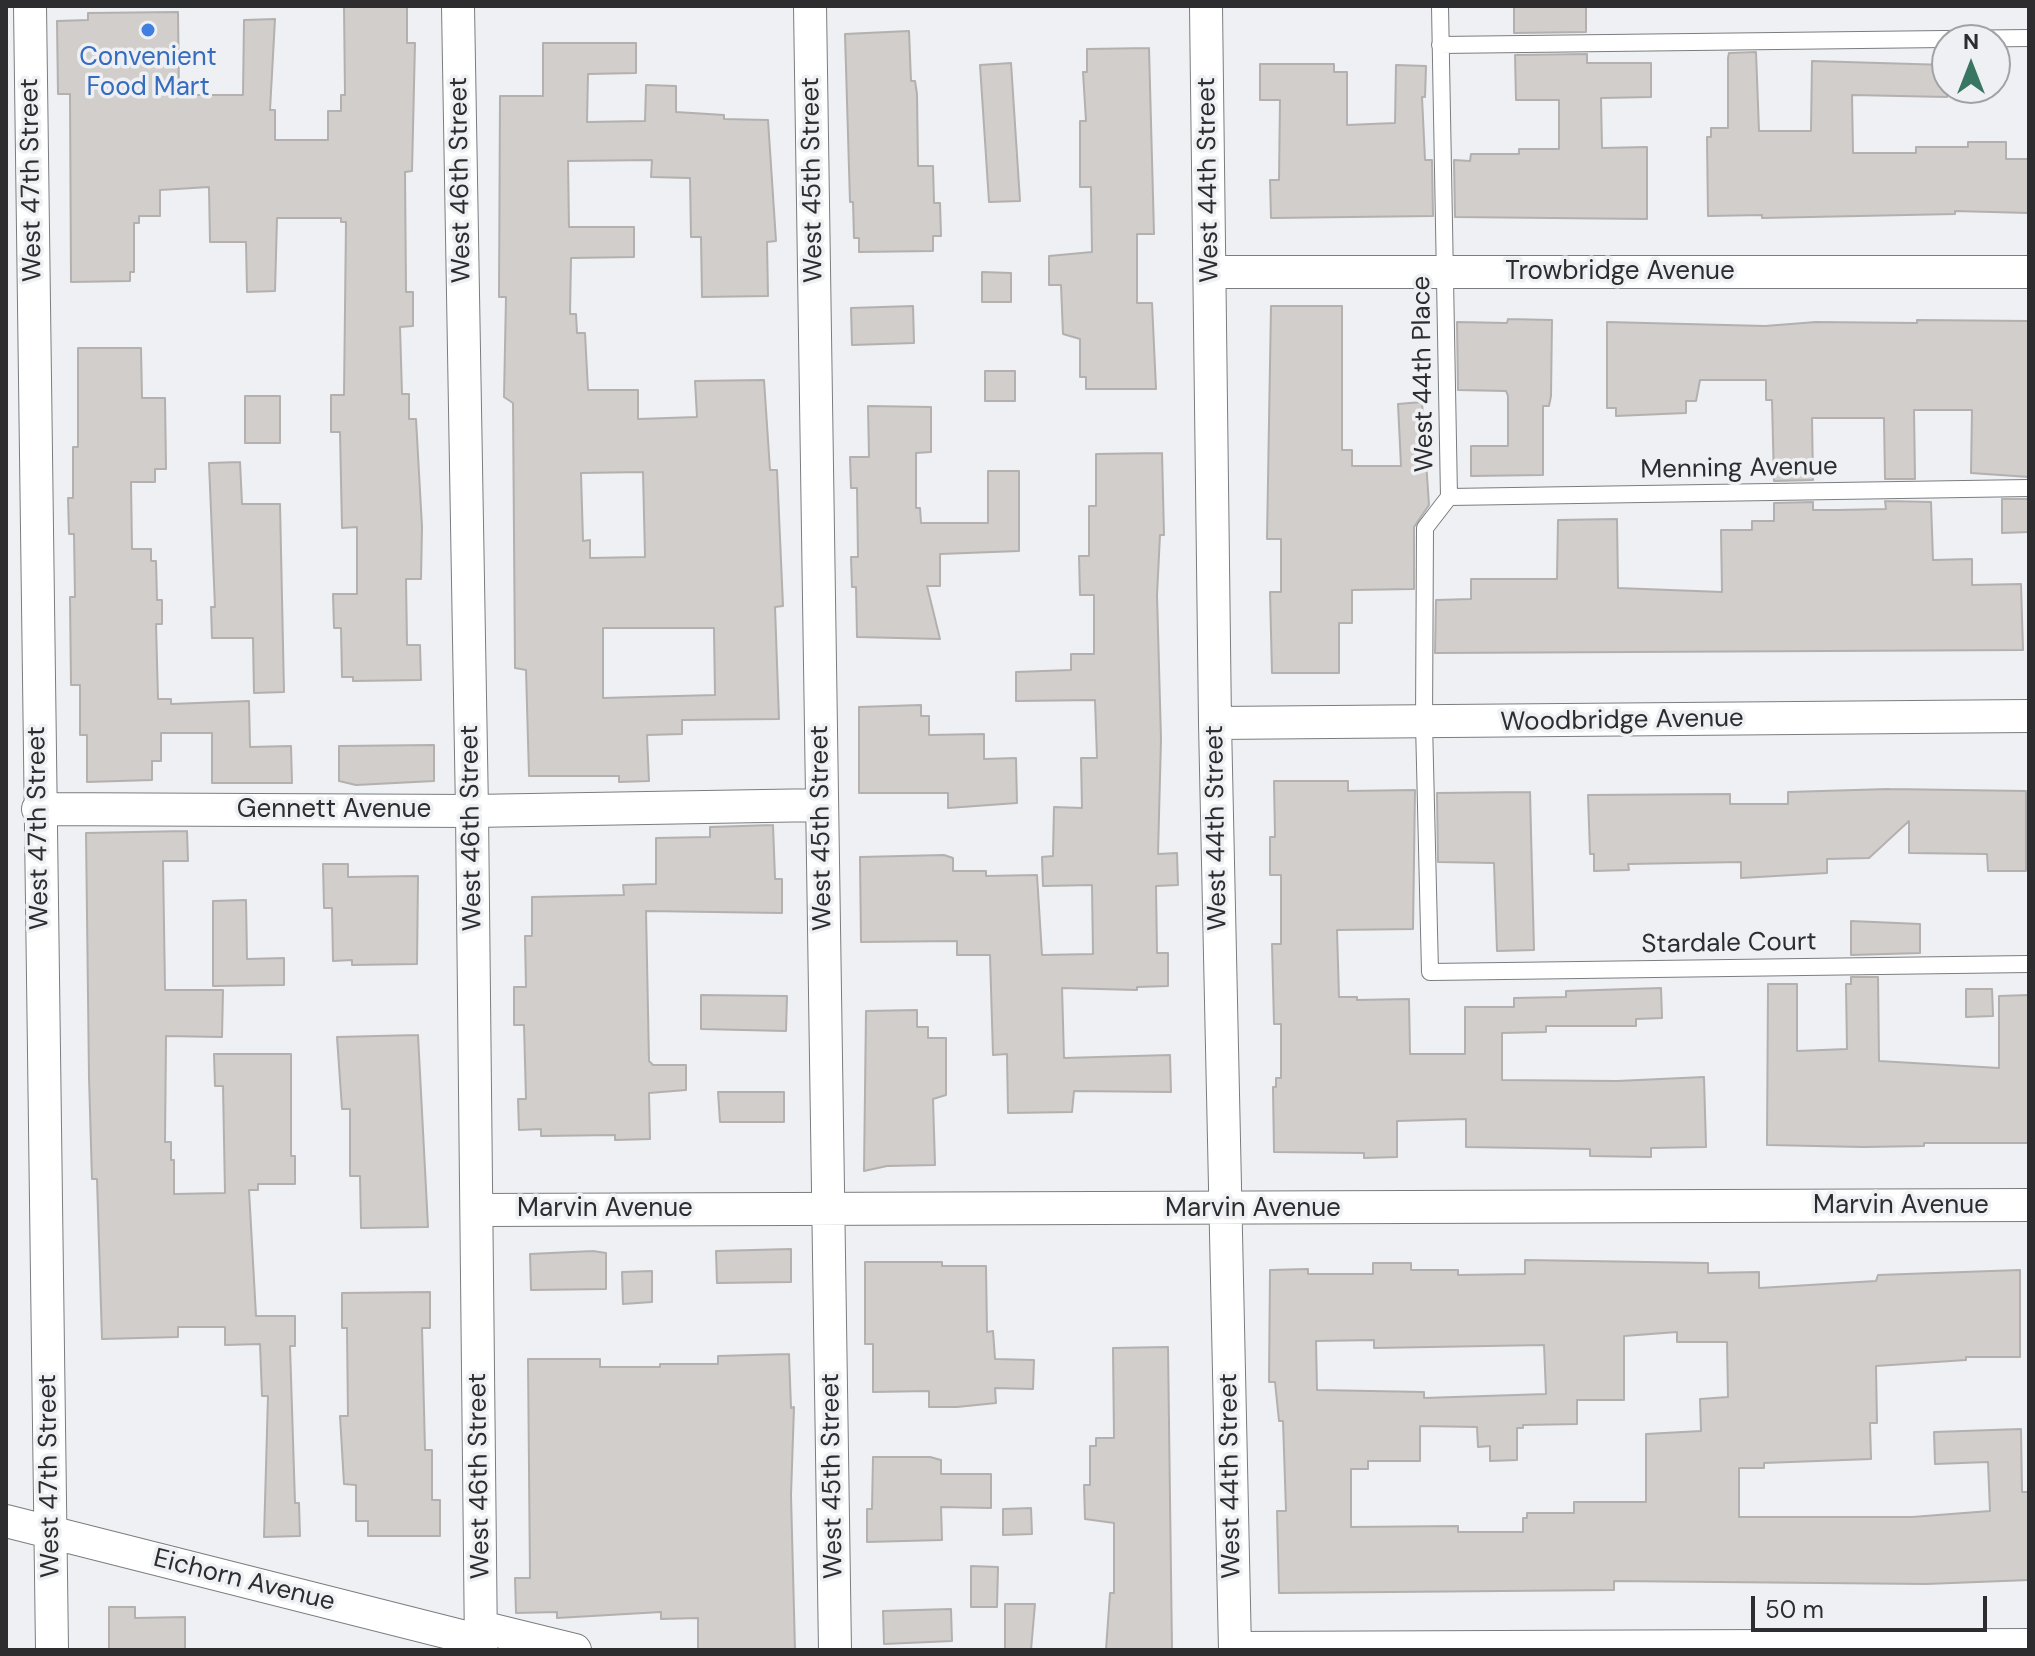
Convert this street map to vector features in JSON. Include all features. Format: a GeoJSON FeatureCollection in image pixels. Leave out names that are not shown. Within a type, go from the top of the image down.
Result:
{"type":"FeatureCollection","features":[{"type":"Feature","properties":{"kind":"street","name":"West 47th Street"},"geometry":{"type":"LineString","coordinates":[[30,6],[38,809],[52,1650]]}},
{"type":"Feature","properties":{"kind":"street","name":"West 46th Street"},"geometry":{"type":"LineString","coordinates":[[458,6],[478,1210],[481,1639]]}},
{"type":"Feature","properties":{"kind":"street","name":"West 45th Street"},"geometry":{"type":"LineString","coordinates":[[810,6],[835,1650]]}},
{"type":"Feature","properties":{"kind":"street","name":"West 44th Street"},"geometry":{"type":"LineString","coordinates":[[1206,6],[1215,723],[1235,1649]]}},
{"type":"Feature","properties":{"kind":"street","name":"Trowbridge Avenue"},"geometry":{"type":"LineString","coordinates":[[1210,272],[2029,272]]}},
{"type":"Feature","properties":{"kind":"street","name":"Woodbridge Avenue"},"geometry":{"type":"LineString","coordinates":[[1215,723],[2029,716]]}},
{"type":"Feature","properties":{"kind":"street","name":"Gennett Avenue"},"geometry":{"type":"LineString","coordinates":[[38,809],[472,811],[822,805]]}},
{"type":"Feature","properties":{"kind":"street","name":"Marvin Avenue"},"geometry":{"type":"LineString","coordinates":[[478,1210],[1225,1210],[2029,1205]]}},
{"type":"Feature","properties":{"kind":"street","name":"Eichorn Avenue"},"geometry":{"type":"LineString","coordinates":[[6,1521],[481,1639],[575,1650]]}},
{"type":"Feature","properties":{"kind":"street"},"geometry":{"type":"LineString","coordinates":[[1235,1649],[2029,1645]]}},
{"type":"Feature","properties":{"kind":"lane","name":"West 44th Place"},"geometry":{"type":"LineString","coordinates":[[1430,972],[1424,723],[1425,528],[1449,497],[1440,6]]}},
{"type":"Feature","properties":{"kind":"lane"},"geometry":{"type":"LineString","coordinates":[[1440,45],[2029,38]]}},
{"type":"Feature","properties":{"kind":"lane","name":"Menning Avenue"},"geometry":{"type":"LineString","coordinates":[[1449,497],[2029,488]]}},
{"type":"Feature","properties":{"kind":"lane","name":"Stardale Court"},"geometry":{"type":"LineString","coordinates":[[1430,972],[2029,964]]}},
{"type":"Feature","properties":{"kind":"building"},"geometry":{"type":"Polygon","coordinates":[[[344,6],[407,6],[407,43],[415,43],[412,171],[405,172],[406,292],[413,292],[413,326],[400,327],[402,394],[409,394],[409,419],[416,419],[422,527],[421,579],[406,579],[407,645],[420,645],[421,680],[353,681],[353,677],[342,677],[341,628],[334,628],[333,594],[357,594],[357,527],[342,528],[340,432],[331,432],[331,395],[344,395],[346,222],[341,222],[341,218],[277,218],[275,291],[247,292],[246,242],[210,242],[209,187],[160,190],[160,216],[139,216],[139,223],[134,223],[134,272],[130,272],[130,281],[71,282],[70,94],[58,94],[57,21],[88,20],[88,13],[178,12],[179,95],[243,95],[244,20],[275,19],[270,110],[275,110],[275,140],[328,140],[328,111],[341,111],[341,95],[345,95],[344,6]]]}},
{"type":"Feature","properties":{"kind":"building"},"geometry":{"type":"Polygon","coordinates":[[[1514,6],[1586,6],[1586,32],[1514,33],[1514,6]]]}},
{"type":"Feature","properties":{"kind":"building"},"geometry":{"type":"Polygon","coordinates":[[[909,31],[911,81],[915,81],[917,94],[918,166],[933,166],[934,203],[940,203],[941,236],[933,236],[933,251],[859,252],[859,238],[854,238],[853,202],[850,202],[845,34],[909,31]]]}},
{"type":"Feature","properties":{"kind":"building"},"geometry":{"type":"Polygon","coordinates":[[[543,43],[636,43],[636,73],[588,74],[587,122],[645,121],[646,85],[676,86],[676,112],[724,115],[724,119],[768,120],[776,241],[767,242],[768,296],[702,297],[701,237],[691,237],[690,178],[651,177],[652,160],[568,161],[569,227],[634,227],[634,257],[571,258],[570,314],[576,314],[577,333],[585,333],[588,390],[638,390],[638,419],[697,417],[695,381],[764,380],[770,470],[777,470],[783,606],[775,607],[779,719],[682,720],[682,734],[647,735],[649,781],[619,782],[619,776],[529,776],[526,670],[515,668],[513,403],[504,397],[506,297],[499,297],[500,96],[543,96],[543,43]],[[643,472],[581,473],[583,541],[590,540],[590,558],[645,557],[643,472]],[[603,628],[603,698],[715,695],[714,628],[603,628]]]}},
{"type":"Feature","properties":{"kind":"building"},"geometry":{"type":"Polygon","coordinates":[[[1149,48],[1154,234],[1137,234],[1137,303],[1152,303],[1156,389],[1086,389],[1086,377],[1080,377],[1080,339],[1063,334],[1061,285],[1049,285],[1049,256],[1092,252],[1091,187],[1080,187],[1080,121],[1086,121],[1083,72],[1087,72],[1087,49],[1149,48]]]}},
{"type":"Feature","properties":{"kind":"building"},"geometry":{"type":"Polygon","coordinates":[[[1756,52],[1759,131],[1811,131],[1812,61],[1931,65],[1931,97],[1852,95],[1853,153],[1916,153],[1916,147],[1968,147],[1968,142],[2006,142],[2006,159],[2029,159],[2029,213],[1955,211],[1955,214],[1762,218],[1762,215],[1708,216],[1707,137],[1711,137],[1711,128],[1728,128],[1729,53],[1756,52]]]}},
{"type":"Feature","properties":{"kind":"building"},"geometry":{"type":"Polygon","coordinates":[[[1587,54],[1587,63],[1651,63],[1651,97],[1601,98],[1602,148],[1647,147],[1647,219],[1455,217],[1454,160],[1470,161],[1471,154],[1519,154],[1519,149],[1559,149],[1559,100],[1516,100],[1515,55],[1587,54]]]}},
{"type":"Feature","properties":{"kind":"building"},"geometry":{"type":"Polygon","coordinates":[[[1011,63],[1020,201],[989,202],[980,65],[1011,63]]]}},
{"type":"Feature","properties":{"kind":"building"},"geometry":{"type":"Polygon","coordinates":[[[1260,64],[1334,64],[1334,72],[1347,72],[1347,125],[1395,123],[1396,65],[1426,66],[1425,97],[1422,97],[1425,160],[1432,160],[1433,216],[1271,218],[1270,180],[1279,180],[1280,100],[1260,100],[1260,64]]]}},
{"type":"Feature","properties":{"kind":"building"},"geometry":{"type":"Polygon","coordinates":[[[982,272],[1011,273],[1011,302],[982,302],[982,272]]]}},
{"type":"Feature","properties":{"kind":"building"},"geometry":{"type":"Polygon","coordinates":[[[913,306],[914,343],[852,345],[851,308],[913,306]]]}},
{"type":"Feature","properties":{"kind":"building"},"geometry":{"type":"Polygon","coordinates":[[[1271,306],[1342,306],[1342,450],[1352,450],[1352,466],[1401,466],[1398,404],[1422,402],[1429,505],[1414,527],[1414,589],[1352,590],[1352,623],[1339,623],[1339,673],[1272,673],[1270,592],[1281,592],[1281,539],[1267,539],[1271,306]]]}},
{"type":"Feature","properties":{"kind":"building"},"geometry":{"type":"Polygon","coordinates":[[[1508,319],[1552,320],[1551,396],[1549,406],[1543,406],[1543,475],[1471,476],[1471,446],[1508,446],[1508,396],[1506,391],[1458,390],[1457,322],[1507,323],[1508,319]]]}},
{"type":"Feature","properties":{"kind":"building"},"geometry":{"type":"Polygon","coordinates":[[[1917,320],[2029,321],[2029,477],[1971,473],[1972,410],[1914,410],[1915,479],[1885,479],[1884,418],[1812,418],[1813,480],[1774,481],[1772,400],[1766,400],[1766,380],[1700,380],[1696,401],[1686,401],[1686,413],[1616,416],[1616,408],[1607,408],[1607,322],[1765,326],[1816,322],[1917,323],[1917,320]]]}},
{"type":"Feature","properties":{"kind":"building"},"geometry":{"type":"Polygon","coordinates":[[[78,348],[141,348],[142,398],[165,398],[166,469],[155,469],[155,482],[131,482],[132,549],[151,549],[151,561],[156,561],[157,600],[162,600],[162,624],[156,624],[158,699],[171,699],[171,704],[249,701],[250,747],[291,746],[292,783],[212,783],[212,733],[161,733],[161,761],[152,761],[152,780],[87,782],[87,735],[80,735],[80,685],[71,685],[70,597],[75,597],[74,534],[69,534],[68,498],[73,498],[73,447],[78,447],[78,348]]]}},
{"type":"Feature","properties":{"kind":"building"},"geometry":{"type":"Polygon","coordinates":[[[985,371],[1015,371],[1015,401],[985,401],[985,371]]]}},
{"type":"Feature","properties":{"kind":"building"},"geometry":{"type":"Polygon","coordinates":[[[245,396],[280,396],[280,443],[245,443],[245,396]]]}},
{"type":"Feature","properties":{"kind":"building"},"geometry":{"type":"Polygon","coordinates":[[[868,406],[931,407],[931,452],[916,453],[916,508],[920,508],[921,523],[988,523],[988,471],[1019,471],[1019,551],[940,554],[940,586],[927,586],[940,639],[857,637],[856,587],[852,587],[851,557],[858,557],[857,488],[851,488],[850,457],[869,457],[868,406]]]}},
{"type":"Feature","properties":{"kind":"building"},"geometry":{"type":"Polygon","coordinates":[[[1162,453],[1164,535],[1160,535],[1157,595],[1161,739],[1158,854],[1177,853],[1178,885],[1156,886],[1157,953],[1168,953],[1168,986],[1137,987],[1137,990],[1062,988],[1064,1058],[1170,1055],[1171,1092],[1074,1091],[1072,1112],[1008,1113],[1007,1054],[993,1055],[990,955],[957,955],[957,941],[861,942],[860,857],[944,855],[953,858],[953,871],[986,871],[986,876],[1037,875],[1042,955],[1093,954],[1092,885],[1043,886],[1042,857],[1053,856],[1054,807],[1082,808],[1081,758],[1097,758],[1095,700],[1016,701],[1016,672],[1071,670],[1071,654],[1094,654],[1094,595],[1080,595],[1079,556],[1089,556],[1089,506],[1096,506],[1096,454],[1162,453]]]}},
{"type":"Feature","properties":{"kind":"building"},"geometry":{"type":"Polygon","coordinates":[[[240,462],[242,504],[280,504],[284,692],[254,693],[253,638],[212,638],[211,607],[215,607],[209,463],[240,462]]]}},
{"type":"Feature","properties":{"kind":"building"},"geometry":{"type":"Polygon","coordinates":[[[2002,499],[2029,499],[2029,532],[2002,533],[2002,499]]]}},
{"type":"Feature","properties":{"kind":"building"},"geometry":{"type":"Polygon","coordinates":[[[1885,501],[1931,502],[1933,560],[1972,559],[1972,585],[2021,584],[2023,650],[1435,653],[1436,600],[1471,599],[1471,579],[1557,579],[1558,520],[1617,519],[1618,588],[1722,592],[1721,530],[1752,530],[1752,521],[1774,521],[1774,503],[1813,502],[1813,510],[1838,510],[1886,509],[1885,501]]]}},
{"type":"Feature","properties":{"kind":"building"},"geometry":{"type":"Polygon","coordinates":[[[921,705],[921,716],[929,716],[929,735],[984,734],[984,759],[1016,758],[1017,803],[948,808],[948,793],[859,793],[859,707],[921,705]]]}},
{"type":"Feature","properties":{"kind":"building"},"geometry":{"type":"Polygon","coordinates":[[[434,745],[434,781],[356,785],[339,781],[339,746],[434,745]]]}},
{"type":"Feature","properties":{"kind":"building"},"geometry":{"type":"Polygon","coordinates":[[[1274,781],[1348,781],[1348,791],[1415,790],[1413,929],[1337,930],[1339,997],[1357,997],[1357,1000],[1409,999],[1410,1054],[1465,1054],[1465,1007],[1514,1007],[1514,998],[1566,997],[1566,991],[1661,988],[1662,1018],[1636,1019],[1636,1026],[1546,1026],[1546,1032],[1502,1033],[1502,1080],[1617,1081],[1704,1077],[1706,1147],[1651,1148],[1651,1157],[1590,1156],[1590,1149],[1466,1147],[1466,1119],[1397,1121],[1397,1157],[1364,1158],[1364,1153],[1274,1152],[1273,1087],[1276,1087],[1276,1078],[1281,1078],[1281,1024],[1274,1024],[1272,944],[1281,944],[1281,875],[1270,875],[1270,837],[1275,837],[1274,781]]]}},
{"type":"Feature","properties":{"kind":"building"},"geometry":{"type":"Polygon","coordinates":[[[1889,789],[2026,791],[2026,871],[1988,871],[1987,854],[1909,853],[1909,821],[1869,858],[1827,859],[1827,873],[1741,878],[1741,862],[1628,864],[1629,870],[1594,871],[1594,854],[1590,854],[1588,795],[1730,794],[1730,804],[1788,804],[1788,792],[1889,789]]]}},
{"type":"Feature","properties":{"kind":"building"},"geometry":{"type":"Polygon","coordinates":[[[1530,792],[1534,950],[1497,951],[1494,863],[1438,862],[1437,793],[1530,792]]]}},
{"type":"Feature","properties":{"kind":"building"},"geometry":{"type":"Polygon","coordinates":[[[773,825],[775,879],[782,879],[782,913],[646,911],[649,1061],[653,1065],[686,1065],[686,1090],[649,1093],[650,1139],[615,1140],[615,1135],[541,1136],[541,1129],[519,1130],[518,1099],[526,1099],[524,1025],[514,1025],[514,987],[526,987],[525,936],[532,936],[532,897],[624,895],[623,885],[656,884],[656,838],[710,837],[710,827],[773,825]]]}},
{"type":"Feature","properties":{"kind":"building"},"geometry":{"type":"Polygon","coordinates":[[[187,831],[188,861],[163,861],[165,990],[223,990],[222,1037],[166,1036],[165,1142],[171,1142],[174,1194],[225,1193],[223,1086],[215,1086],[214,1054],[291,1054],[291,1156],[295,1156],[295,1184],[258,1184],[258,1190],[249,1190],[256,1316],[295,1316],[295,1346],[290,1346],[295,1503],[299,1503],[300,1536],[264,1537],[268,1396],[262,1396],[260,1344],[225,1345],[225,1327],[178,1327],[178,1337],[102,1339],[97,1179],[92,1179],[86,833],[187,831]]]}},
{"type":"Feature","properties":{"kind":"building"},"geometry":{"type":"Polygon","coordinates":[[[323,864],[348,864],[348,877],[418,876],[417,964],[352,965],[352,960],[333,961],[332,908],[324,908],[323,864]]]}},
{"type":"Feature","properties":{"kind":"building"},"geometry":{"type":"Polygon","coordinates":[[[246,900],[247,959],[284,958],[284,985],[213,986],[213,901],[246,900]]]}},
{"type":"Feature","properties":{"kind":"building"},"geometry":{"type":"Polygon","coordinates":[[[1851,921],[1920,924],[1920,953],[1851,955],[1851,921]]]}},
{"type":"Feature","properties":{"kind":"building"},"geometry":{"type":"Polygon","coordinates":[[[1851,977],[1878,977],[1879,1061],[1999,1068],[1999,996],[2029,995],[2029,1143],[1924,1143],[1924,1146],[1863,1147],[1767,1145],[1768,984],[1797,984],[1797,1051],[1847,1049],[1846,984],[1851,984],[1851,977]]]}},
{"type":"Feature","properties":{"kind":"building"},"geometry":{"type":"Polygon","coordinates":[[[1966,989],[1992,989],[1993,1016],[1966,1017],[1966,989]]]}},
{"type":"Feature","properties":{"kind":"building"},"geometry":{"type":"Polygon","coordinates":[[[701,995],[787,996],[786,1031],[701,1029],[701,995]]]}},
{"type":"Feature","properties":{"kind":"building"},"geometry":{"type":"Polygon","coordinates":[[[917,1010],[917,1027],[928,1027],[928,1038],[946,1038],[946,1095],[933,1099],[935,1165],[887,1166],[864,1171],[866,1011],[917,1010]]]}},
{"type":"Feature","properties":{"kind":"building"},"geometry":{"type":"Polygon","coordinates":[[[418,1035],[428,1227],[361,1228],[360,1176],[350,1176],[350,1109],[342,1109],[337,1037],[418,1035]]]}},
{"type":"Feature","properties":{"kind":"building"},"geometry":{"type":"Polygon","coordinates":[[[718,1092],[784,1092],[784,1122],[720,1122],[718,1092]]]}},
{"type":"Feature","properties":{"kind":"building"},"geometry":{"type":"Polygon","coordinates":[[[791,1249],[791,1282],[717,1283],[716,1251],[791,1249]]]}},
{"type":"Feature","properties":{"kind":"building"},"geometry":{"type":"Polygon","coordinates":[[[606,1253],[606,1289],[531,1290],[530,1254],[606,1253]]]}},
{"type":"Feature","properties":{"kind":"building"},"geometry":{"type":"Polygon","coordinates":[[[1525,1260],[1708,1263],[1708,1273],[1759,1272],[1759,1288],[1876,1281],[1878,1275],[2020,1270],[2020,1357],[1966,1357],[1966,1360],[1876,1366],[1877,1423],[1870,1423],[1871,1459],[1764,1463],[1764,1468],[1739,1468],[1739,1517],[1912,1517],[1990,1511],[1988,1462],[1935,1464],[1934,1432],[2021,1429],[2022,1492],[2029,1492],[2029,1580],[1926,1584],[1614,1581],[1614,1590],[1279,1593],[1277,1511],[1286,1511],[1283,1421],[1279,1421],[1275,1382],[1269,1382],[1270,1270],[1308,1269],[1308,1274],[1373,1274],[1373,1263],[1411,1263],[1411,1270],[1458,1270],[1458,1275],[1525,1274],[1525,1260]],[[1677,1332],[1624,1336],[1624,1400],[1577,1400],[1577,1424],[1523,1425],[1523,1428],[1517,1428],[1517,1460],[1490,1461],[1490,1446],[1478,1447],[1477,1427],[1420,1426],[1420,1461],[1368,1461],[1368,1469],[1351,1469],[1351,1527],[1458,1526],[1458,1532],[1523,1532],[1523,1518],[1527,1518],[1527,1513],[1574,1513],[1574,1502],[1646,1502],[1646,1434],[1701,1431],[1700,1399],[1728,1397],[1727,1342],[1677,1342],[1677,1332]],[[1374,1340],[1316,1341],[1317,1390],[1424,1392],[1424,1398],[1546,1394],[1544,1345],[1374,1348],[1374,1340]]]}},
{"type":"Feature","properties":{"kind":"building"},"geometry":{"type":"Polygon","coordinates":[[[865,1262],[942,1262],[942,1266],[986,1266],[987,1332],[993,1331],[995,1359],[1034,1360],[1033,1389],[995,1388],[996,1403],[957,1407],[929,1407],[929,1391],[873,1392],[873,1344],[865,1344],[865,1262]]]}},
{"type":"Feature","properties":{"kind":"building"},"geometry":{"type":"Polygon","coordinates":[[[652,1271],[652,1302],[623,1304],[622,1272],[652,1271]]]}},
{"type":"Feature","properties":{"kind":"building"},"geometry":{"type":"Polygon","coordinates":[[[430,1292],[430,1328],[422,1328],[425,1450],[432,1450],[432,1500],[440,1500],[440,1536],[368,1536],[368,1521],[356,1521],[356,1485],[344,1484],[340,1416],[348,1416],[347,1328],[342,1328],[342,1293],[430,1292]]]}},
{"type":"Feature","properties":{"kind":"building"},"geometry":{"type":"Polygon","coordinates":[[[1168,1347],[1172,1650],[1106,1650],[1110,1593],[1114,1593],[1114,1523],[1085,1519],[1084,1485],[1090,1485],[1090,1446],[1096,1446],[1096,1438],[1114,1438],[1113,1348],[1168,1347]]]}},
{"type":"Feature","properties":{"kind":"building"},"geometry":{"type":"Polygon","coordinates":[[[789,1354],[791,1408],[794,1407],[791,1495],[795,1650],[698,1650],[698,1618],[661,1619],[661,1612],[557,1618],[557,1612],[516,1613],[515,1578],[530,1578],[528,1359],[600,1359],[600,1367],[660,1367],[660,1364],[718,1364],[718,1356],[789,1354]]]}},
{"type":"Feature","properties":{"kind":"building"},"geometry":{"type":"Polygon","coordinates":[[[873,1457],[930,1457],[941,1460],[941,1474],[991,1474],[991,1508],[941,1507],[942,1540],[867,1542],[867,1509],[872,1509],[873,1457]]]}},
{"type":"Feature","properties":{"kind":"building"},"geometry":{"type":"Polygon","coordinates":[[[1031,1508],[1032,1534],[1003,1535],[1003,1509],[1031,1508]]]}},
{"type":"Feature","properties":{"kind":"building"},"geometry":{"type":"Polygon","coordinates":[[[971,1566],[998,1567],[997,1607],[971,1607],[971,1566]]]}},
{"type":"Feature","properties":{"kind":"building"},"geometry":{"type":"Polygon","coordinates":[[[1005,1604],[1035,1604],[1031,1650],[1005,1650],[1005,1604]]]}},
{"type":"Feature","properties":{"kind":"building"},"geometry":{"type":"Polygon","coordinates":[[[109,1607],[135,1607],[135,1618],[185,1617],[185,1650],[109,1650],[109,1607]]]}},
{"type":"Feature","properties":{"kind":"building"},"geometry":{"type":"Polygon","coordinates":[[[951,1609],[952,1641],[884,1644],[883,1611],[951,1609]]]}},
{"type":"Feature","properties":{"kind":"place","name":"Convenient Food Mart"},"geometry":{"type":"Point","coordinates":[148,30]}}]}
